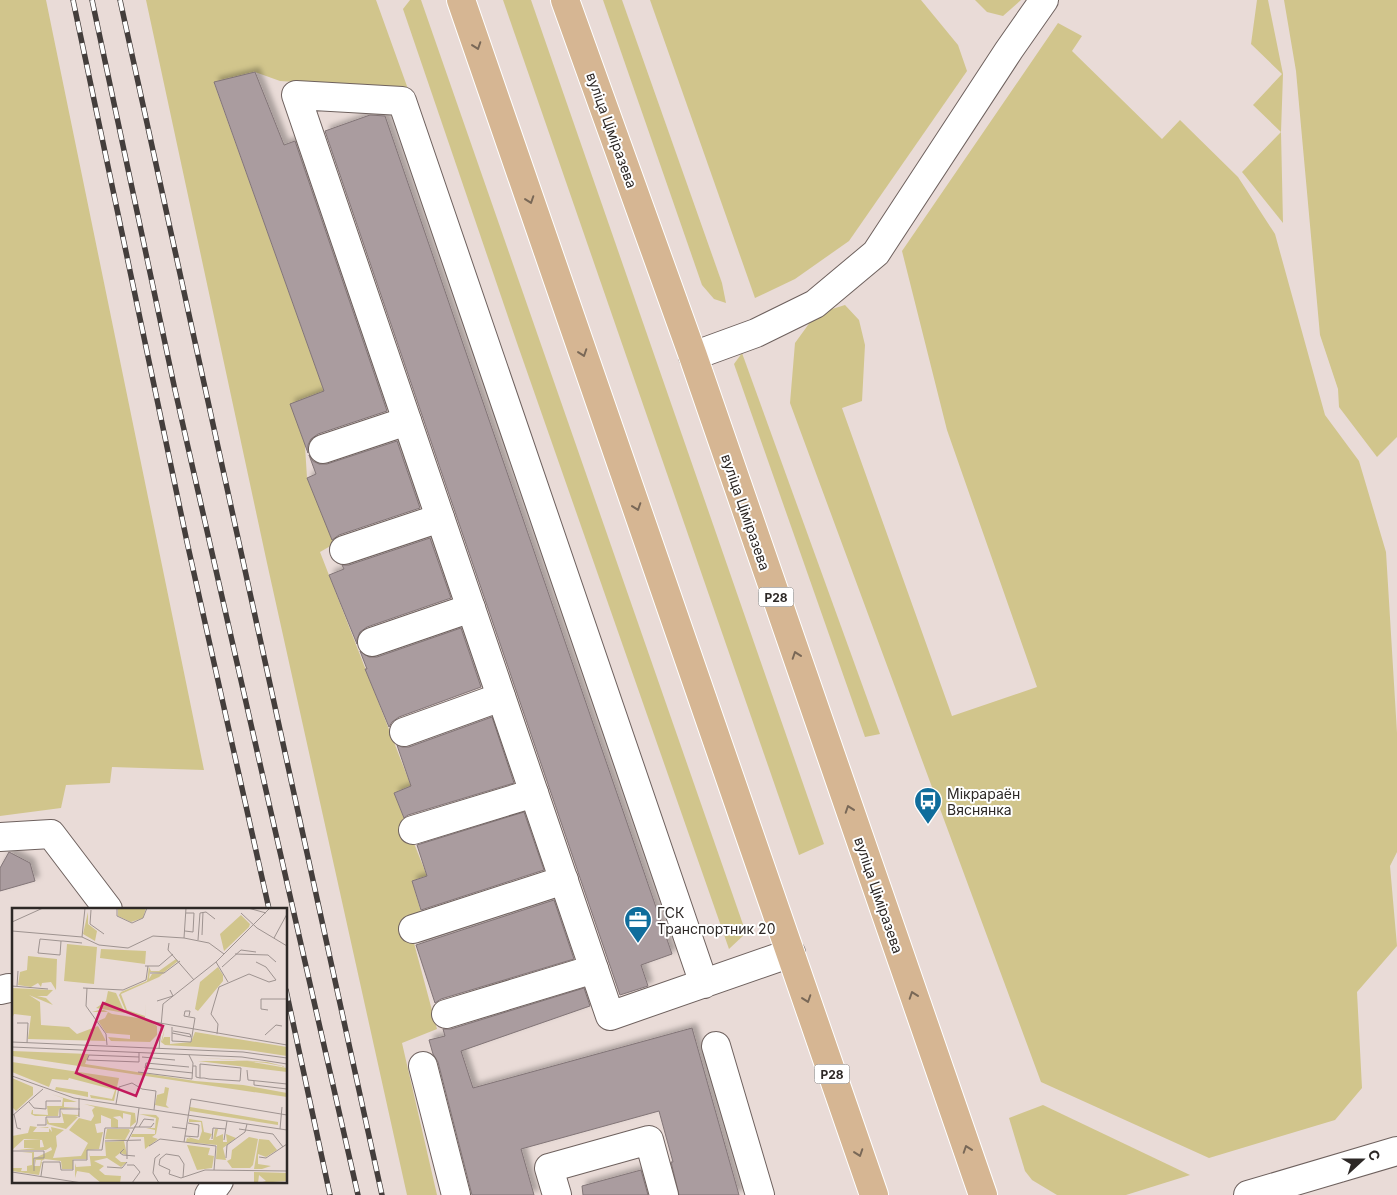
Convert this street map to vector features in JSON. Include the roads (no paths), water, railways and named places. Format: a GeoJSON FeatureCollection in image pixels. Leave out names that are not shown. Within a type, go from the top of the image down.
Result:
{"type":"FeatureCollection","features":[{"type":"Feature","properties":{"kind":"main road","name":"Р28"},"geometry":{"type":"LineString","coordinates":[[461,0],[874,1195]]}},
{"type":"Feature","properties":{"kind":"main road","name":"вуліца Ціміразева"},"geometry":{"type":"LineString","coordinates":[[565,0],[693,356],[982,1195]]}},
{"type":"Feature","properties":{"kind":"street"},"geometry":{"type":"LineString","coordinates":[[693,356],[756,333],[815,304],[876,253],[1044,0]]}},
{"type":"Feature","properties":{"kind":"street"},"geometry":{"type":"LineString","coordinates":[[704,984],[402,102],[296,95],[610,1016],[704,984],[791,953]]}},
{"type":"Feature","properties":{"kind":"street"},"geometry":{"type":"LineString","coordinates":[[323,449],[407,420]]}},
{"type":"Feature","properties":{"kind":"street"},"geometry":{"type":"LineString","coordinates":[[344,550],[440,518]]}},
{"type":"Feature","properties":{"kind":"street"},"geometry":{"type":"LineString","coordinates":[[372,642],[471,608]]}},
{"type":"Feature","properties":{"kind":"street"},"geometry":{"type":"LineString","coordinates":[[404,732],[501,697]]}},
{"type":"Feature","properties":{"kind":"street"},"geometry":{"type":"LineString","coordinates":[[413,830],[534,793]]}},
{"type":"Feature","properties":{"kind":"street"},"geometry":{"type":"LineString","coordinates":[[0,837],[51,834],[107,908]]}},
{"type":"Feature","properties":{"kind":"street"},"geometry":{"type":"LineString","coordinates":[[413,928],[564,880]]}},
{"type":"Feature","properties":{"kind":"street"},"geometry":{"type":"LineString","coordinates":[[446,1014],[594,969]]}},
{"type":"Feature","properties":{"kind":"street"},"geometry":{"type":"LineString","coordinates":[[716,1046],[760,1195]]}},
{"type":"Feature","properties":{"kind":"street"},"geometry":{"type":"LineString","coordinates":[[423,1066],[456,1195]]}},
{"type":"Feature","properties":{"kind":"street"},"geometry":{"type":"LineString","coordinates":[[557,1195],[549,1168],[649,1140],[664,1195]]}},
{"type":"Feature","properties":{"kind":"street"},"geometry":{"type":"LineString","coordinates":[[1248,1195],[1397,1151]]}},
{"type":"Feature","properties":{"kind":"street"},"geometry":{"type":"LineString","coordinates":[[209,1195],[218,1182]]}},
{"type":"Feature","properties":{"kind":"railway"},"geometry":{"type":"LineString","coordinates":[[73,0],[187,542],[269,908]]}},
{"type":"Feature","properties":{"kind":"railway"},"geometry":{"type":"LineString","coordinates":[[92,0],[175,390],[358,1195]]}},
{"type":"Feature","properties":{"kind":"railway"},"geometry":{"type":"LineString","coordinates":[[120,0],[382,1195]]}},
{"type":"Feature","properties":{"kind":"railway"},"geometry":{"type":"LineString","coordinates":[[288,999],[330,1195]]}},
{"type":"Feature","properties":{"kind":"place","name":"Мікрараён Вяснянка"},"geometry":{"type":"Point","coordinates":[928,825]}},
{"type":"Feature","properties":{"kind":"place","name":"ГСК Транспортник 20"},"geometry":{"type":"Point","coordinates":[638,944]}}]}
